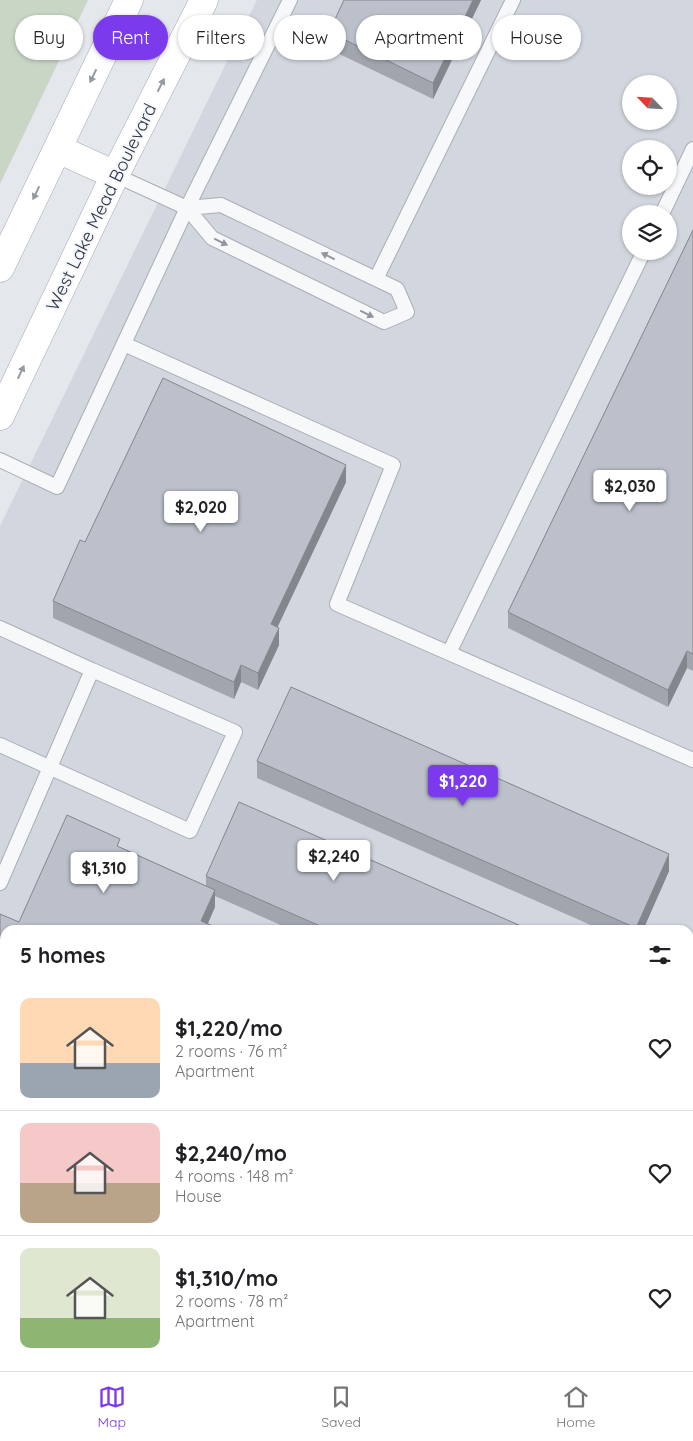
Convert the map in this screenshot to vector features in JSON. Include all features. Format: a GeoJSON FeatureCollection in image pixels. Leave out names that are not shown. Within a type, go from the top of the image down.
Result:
{"type":"FeatureCollection","features":[{"type":"Feature","properties":{"kind":"main road"},"geometry":{"type":"LineString","coordinates":[[0,268],[129,0]]}},
{"type":"Feature","properties":{"kind":"main road","name":"West Lake Mead Boulevard"},"geometry":{"type":"LineString","coordinates":[[0,416],[115,175],[204,0]]}},
{"type":"Feature","properties":{"kind":"main road"},"geometry":{"type":"LineString","coordinates":[[58,149],[115,175]]}},
{"type":"Feature","properties":{"kind":"lane"},"geometry":{"type":"LineString","coordinates":[[0,460],[57,487],[187,208],[290,0]]}},
{"type":"Feature","properties":{"kind":"lane"},"geometry":{"type":"LineString","coordinates":[[376,278],[513,0]]}},
{"type":"Feature","properties":{"kind":"lane"},"geometry":{"type":"LineString","coordinates":[[666,205],[693,149]]}},
{"type":"Feature","properties":{"kind":"lane"},"geometry":{"type":"LineString","coordinates":[[115,175],[187,208],[212,238],[384,322],[407,312],[397,289],[221,204],[187,208]]}},
{"type":"Feature","properties":{"kind":"lane"},"geometry":{"type":"LineString","coordinates":[[449,653],[640,260]]}},
{"type":"Feature","properties":{"kind":"lane"},"geometry":{"type":"LineString","coordinates":[[124,344],[393,465],[337,604],[693,760]]}},
{"type":"Feature","properties":{"kind":"lane"},"geometry":{"type":"LineString","coordinates":[[0,628],[235,732],[190,830],[0,745]]}},
{"type":"Feature","properties":{"kind":"lane"},"geometry":{"type":"LineString","coordinates":[[0,883],[92,670]]}},
{"type":"Feature","properties":{"kind":"shaded area"},"geometry":{"type":"Polygon","coordinates":[[[257,0],[693,0],[693,925],[0,925],[0,526],[228,60],[264,60],[264,15],[250,15],[257,0]]]}},
{"type":"Feature","properties":{"kind":"green space"},"geometry":{"type":"Polygon","coordinates":[[[0,0],[88,0],[81,15],[15,15],[15,60],[59,60],[0,184],[0,0]]]}},
{"type":"Feature","properties":{"kind":"building"},"geometry":{"type":"Polygon","coordinates":[[[344,0],[473,0],[466,15],[356,15],[356,45],[346,40],[346,15],[337,15],[344,0]]]}},
{"type":"Feature","properties":{"kind":"building"},"geometry":{"type":"Polygon","coordinates":[[[386,60],[444,60],[433,83],[386,60]]]}},
{"type":"Feature","properties":{"kind":"building"},"geometry":{"type":"Polygon","coordinates":[[[693,230],[693,654],[687,651],[668,690],[508,612],[693,230]]]}},
{"type":"Feature","properties":{"kind":"building"},"geometry":{"type":"Polygon","coordinates":[[[163,378],[346,465],[271,624],[279,628],[258,673],[241,665],[234,682],[53,601],[80,540],[85,542],[163,378]]]}},
{"type":"Feature","properties":{"kind":"building"},"geometry":{"type":"Polygon","coordinates":[[[291,687],[669,854],[637,925],[629,925],[257,761],[291,687]]]}},
{"type":"Feature","properties":{"kind":"building"},"geometry":{"type":"Polygon","coordinates":[[[239,802],[519,925],[318,925],[206,876],[239,802]]]}},
{"type":"Feature","properties":{"kind":"building"},"geometry":{"type":"Polygon","coordinates":[[[67,815],[120,839],[117,846],[215,890],[201,921],[210,925],[0,925],[0,914],[19,922],[67,815]]]}}]}
